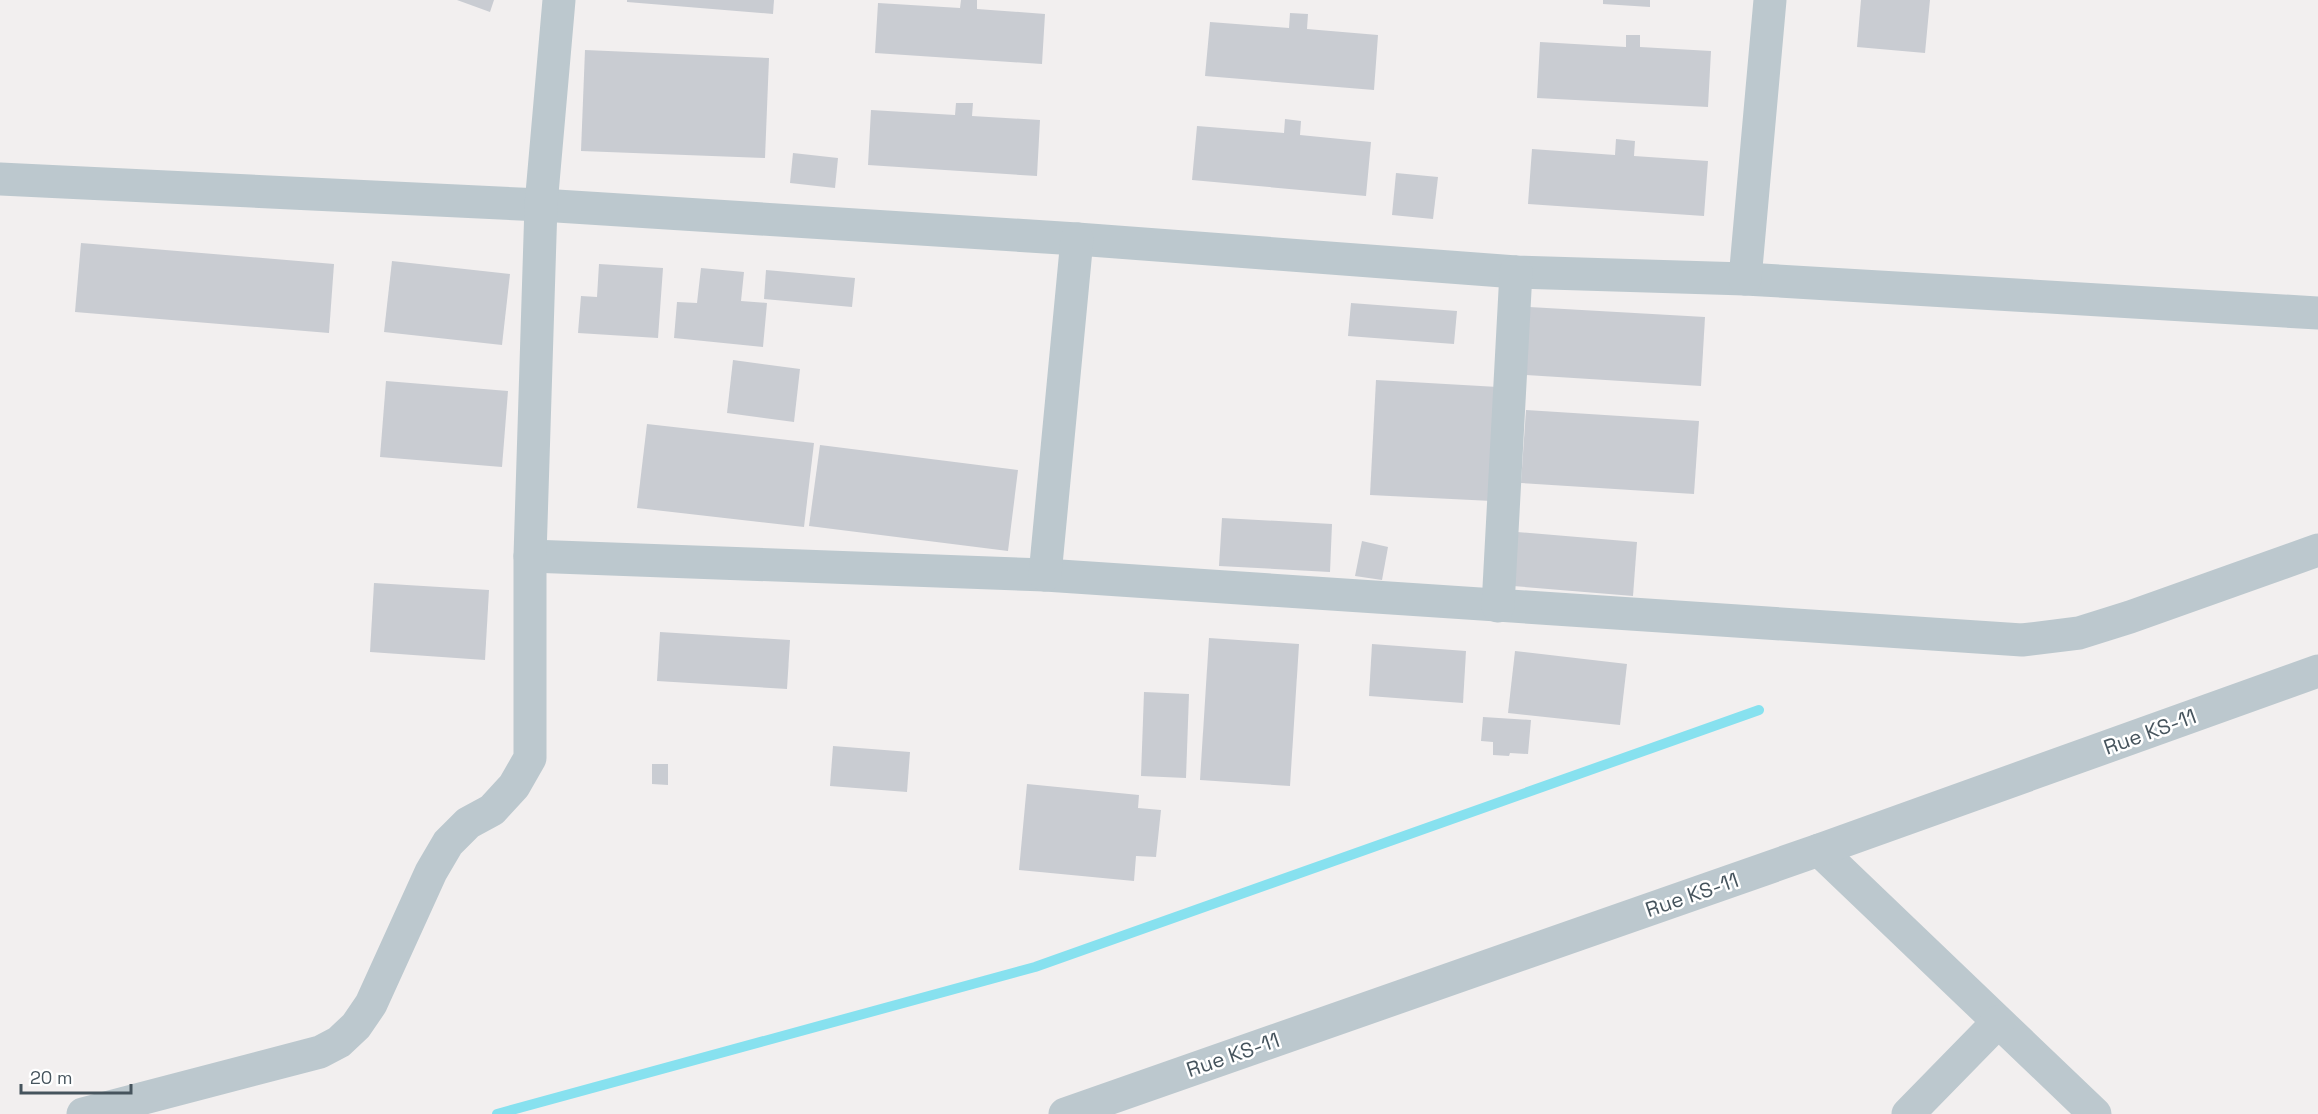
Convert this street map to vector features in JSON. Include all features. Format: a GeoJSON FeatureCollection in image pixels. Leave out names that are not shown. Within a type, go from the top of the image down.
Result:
{"type":"FeatureCollection","features":[{"type":"Feature","properties":{"kind":"street"},"geometry":{"type":"LineString","coordinates":[[83,1114],[320,1052],[339,1042],[356,1026],[370,1004],[431,873],[448,843],[468,824],[492,810],[514,786],[530,758],[530,556],[542,205],[559,0]]}},
{"type":"Feature","properties":{"kind":"street"},"geometry":{"type":"LineString","coordinates":[[1745,279],[1770,0]]}},
{"type":"Feature","properties":{"kind":"street"},"geometry":{"type":"LineString","coordinates":[[0,179],[542,205],[1077,239],[1516,272],[1745,279],[2318,313]]}},
{"type":"Feature","properties":{"kind":"street"},"geometry":{"type":"LineString","coordinates":[[1045,575],[1077,239]]}},
{"type":"Feature","properties":{"kind":"street"},"geometry":{"type":"LineString","coordinates":[[1498,606],[1516,272]]}},
{"type":"Feature","properties":{"kind":"street"},"geometry":{"type":"LineString","coordinates":[[530,556],[1045,575],[2022,640],[2089,630],[2318,550]]}},
{"type":"Feature","properties":{"kind":"street","name":"Rue KS-11"},"geometry":{"type":"LineString","coordinates":[[1065,1114],[1819,850],[2318,671]]}},
{"type":"Feature","properties":{"kind":"street"},"geometry":{"type":"LineString","coordinates":[[1819,850],[2095,1114]]}},
{"type":"Feature","properties":{"kind":"street"},"geometry":{"type":"LineString","coordinates":[[1908,1114],[1998,1022]]}},
{"type":"Feature","properties":{"kind":"building"},"geometry":{"type":"Polygon","coordinates":[[[457,0],[494,0],[490,12],[457,0]]]}},
{"type":"Feature","properties":{"kind":"building"},"geometry":{"type":"Polygon","coordinates":[[[627,0],[774,0],[773,14],[627,2],[627,0]]]}},
{"type":"Feature","properties":{"kind":"building"},"geometry":{"type":"Polygon","coordinates":[[[961,0],[977,0],[977,9],[1045,14],[1042,64],[875,53],[878,3],[960,8],[961,0]]]}},
{"type":"Feature","properties":{"kind":"building"},"geometry":{"type":"Polygon","coordinates":[[[1603,0],[1650,0],[1650,7],[1603,4],[1603,0]]]}},
{"type":"Feature","properties":{"kind":"building"},"geometry":{"type":"Polygon","coordinates":[[[1861,0],[1930,0],[1925,53],[1857,47],[1861,0]]]}},
{"type":"Feature","properties":{"kind":"building"},"geometry":{"type":"Polygon","coordinates":[[[1290,13],[1308,14],[1307,29],[1378,35],[1374,90],[1205,76],[1210,22],[1289,28],[1290,13]]]}},
{"type":"Feature","properties":{"kind":"building"},"geometry":{"type":"Polygon","coordinates":[[[1626,35],[1640,35],[1640,47],[1711,51],[1708,107],[1537,98],[1540,42],[1626,47],[1626,35]]]}},
{"type":"Feature","properties":{"kind":"building"},"geometry":{"type":"Polygon","coordinates":[[[585,50],[769,58],[765,158],[581,151],[585,50]]]}},
{"type":"Feature","properties":{"kind":"building"},"geometry":{"type":"Polygon","coordinates":[[[956,103],[973,103],[972,116],[1040,120],[1037,176],[868,165],[871,110],[955,115],[956,103]]]}},
{"type":"Feature","properties":{"kind":"building"},"geometry":{"type":"Polygon","coordinates":[[[1285,119],[1301,121],[1300,135],[1371,142],[1366,196],[1192,180],[1197,126],[1284,133],[1285,119]]]}},
{"type":"Feature","properties":{"kind":"building"},"geometry":{"type":"Polygon","coordinates":[[[1616,139],[1635,141],[1634,156],[1708,161],[1704,216],[1528,204],[1532,149],[1615,155],[1616,139]]]}},
{"type":"Feature","properties":{"kind":"building"},"geometry":{"type":"Polygon","coordinates":[[[793,153],[838,158],[835,188],[790,183],[793,153]]]}},
{"type":"Feature","properties":{"kind":"building"},"geometry":{"type":"Polygon","coordinates":[[[1396,173],[1438,177],[1433,219],[1392,215],[1396,173]]]}},
{"type":"Feature","properties":{"kind":"building"},"geometry":{"type":"Polygon","coordinates":[[[81,243],[334,264],[329,333],[75,312],[81,243]]]}},
{"type":"Feature","properties":{"kind":"building"},"geometry":{"type":"Polygon","coordinates":[[[392,261],[510,274],[502,345],[384,332],[392,261]]]}},
{"type":"Feature","properties":{"kind":"building"},"geometry":{"type":"Polygon","coordinates":[[[599,264],[663,268],[658,338],[578,333],[581,296],[597,297],[599,264]]]}},
{"type":"Feature","properties":{"kind":"building"},"geometry":{"type":"Polygon","coordinates":[[[701,268],[744,272],[741,301],[767,303],[763,347],[674,338],[677,302],[697,303],[701,268]]]}},
{"type":"Feature","properties":{"kind":"building"},"geometry":{"type":"Polygon","coordinates":[[[766,270],[855,278],[852,307],[764,299],[766,270]]]}},
{"type":"Feature","properties":{"kind":"building"},"geometry":{"type":"Polygon","coordinates":[[[1351,303],[1457,311],[1454,344],[1348,336],[1351,303]]]}},
{"type":"Feature","properties":{"kind":"building"},"geometry":{"type":"Polygon","coordinates":[[[1529,307],[1705,317],[1701,386],[1526,375],[1529,307]]]}},
{"type":"Feature","properties":{"kind":"building"},"geometry":{"type":"Polygon","coordinates":[[[733,360],[800,369],[794,422],[727,413],[733,360]]]}},
{"type":"Feature","properties":{"kind":"building"},"geometry":{"type":"Polygon","coordinates":[[[1376,380],[1498,387],[1492,501],[1370,495],[1376,380]]]}},
{"type":"Feature","properties":{"kind":"building"},"geometry":{"type":"Polygon","coordinates":[[[386,381],[508,391],[502,467],[380,457],[386,381]]]}},
{"type":"Feature","properties":{"kind":"building"},"geometry":{"type":"Polygon","coordinates":[[[1526,410],[1699,421],[1694,494],[1521,483],[1526,410]]]}},
{"type":"Feature","properties":{"kind":"building"},"geometry":{"type":"Polygon","coordinates":[[[647,424],[814,443],[804,527],[637,508],[647,424]]]}},
{"type":"Feature","properties":{"kind":"building"},"geometry":{"type":"Polygon","coordinates":[[[820,445],[1018,470],[1008,551],[809,526],[820,445]]]}},
{"type":"Feature","properties":{"kind":"building"},"geometry":{"type":"Polygon","coordinates":[[[1222,518],[1332,524],[1330,572],[1219,566],[1222,518]]]}},
{"type":"Feature","properties":{"kind":"building"},"geometry":{"type":"Polygon","coordinates":[[[1517,532],[1637,542],[1633,596],[1513,586],[1517,532]]]}},
{"type":"Feature","properties":{"kind":"building"},"geometry":{"type":"Polygon","coordinates":[[[1362,541],[1388,547],[1382,580],[1355,576],[1362,541]]]}},
{"type":"Feature","properties":{"kind":"building"},"geometry":{"type":"Polygon","coordinates":[[[374,583],[489,590],[485,660],[370,652],[374,583]]]}},
{"type":"Feature","properties":{"kind":"building"},"geometry":{"type":"Polygon","coordinates":[[[660,632],[790,640],[787,689],[657,681],[660,632]]]}},
{"type":"Feature","properties":{"kind":"building"},"geometry":{"type":"Polygon","coordinates":[[[1209,638],[1299,644],[1290,786],[1200,780],[1209,638]]]}},
{"type":"Feature","properties":{"kind":"building"},"geometry":{"type":"Polygon","coordinates":[[[1372,644],[1466,651],[1463,703],[1369,696],[1372,644]]]}},
{"type":"Feature","properties":{"kind":"building"},"geometry":{"type":"Polygon","coordinates":[[[1515,651],[1627,664],[1620,725],[1508,713],[1515,651]]]}},
{"type":"Feature","properties":{"kind":"building"},"geometry":{"type":"Polygon","coordinates":[[[1144,692],[1189,694],[1186,778],[1141,776],[1144,692]]]}},
{"type":"Feature","properties":{"kind":"building"},"geometry":{"type":"Polygon","coordinates":[[[1483,717],[1531,720],[1528,754],[1493,755],[1493,742],[1481,741],[1483,717]]]}},
{"type":"Feature","properties":{"kind":"building"},"geometry":{"type":"Polygon","coordinates":[[[833,746],[910,752],[907,792],[830,786],[833,746]]]}},
{"type":"Feature","properties":{"kind":"building"},"geometry":{"type":"Polygon","coordinates":[[[652,764],[668,764],[668,785],[652,784],[652,764]]]}},
{"type":"Feature","properties":{"kind":"building"},"geometry":{"type":"Polygon","coordinates":[[[1027,784],[1139,795],[1138,808],[1161,810],[1156,857],[1136,856],[1134,881],[1019,870],[1027,784]]]}},
{"type":"Feature","properties":{"kind":"waterway"},"geometry":{"type":"LineString","coordinates":[[497,1114],[1035,967],[1759,710]]}}]}
